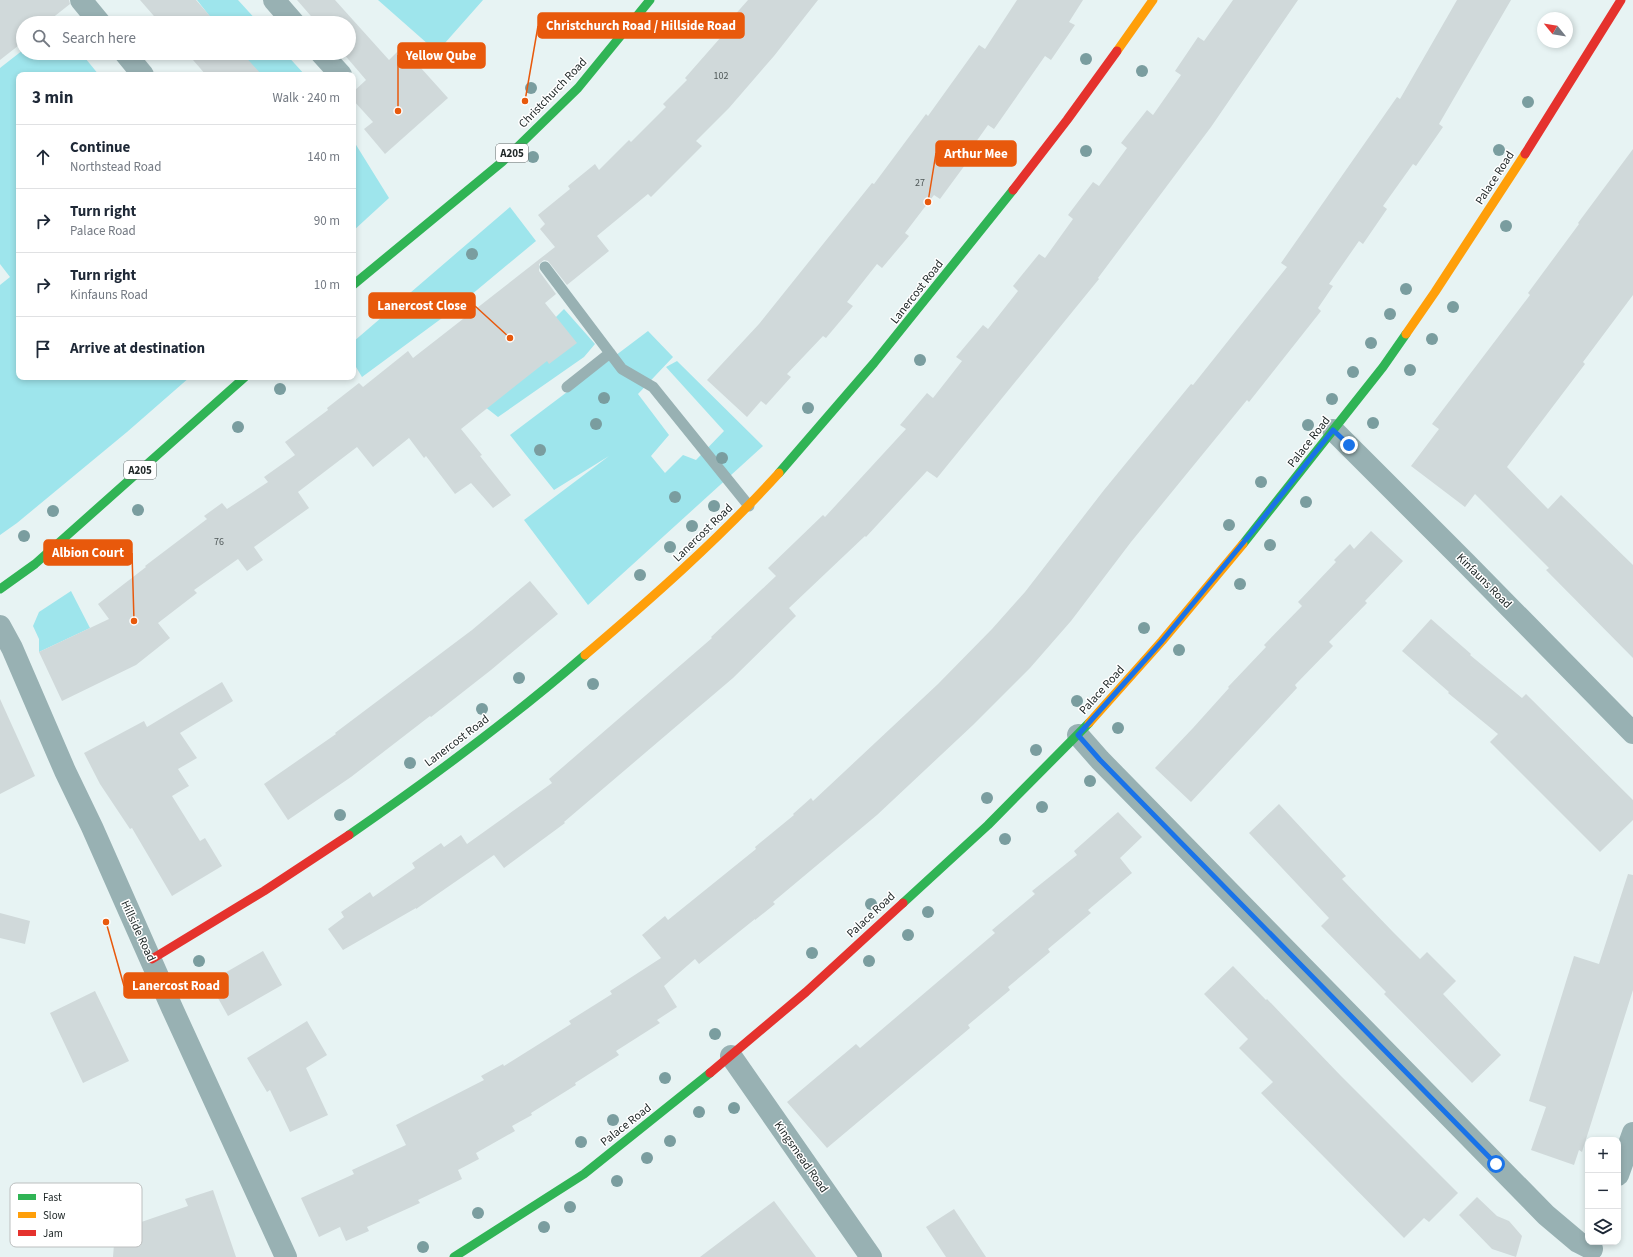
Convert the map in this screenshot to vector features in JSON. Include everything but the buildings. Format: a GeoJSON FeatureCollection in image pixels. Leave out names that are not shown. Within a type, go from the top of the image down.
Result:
{"type":"FeatureCollection","features":[{"type":"Feature","properties":{"kind":"main road","name":"Christchurch Road"},"geometry":{"type":"LineString","coordinates":[[356,282],[502,162],[578,88],[650,0]]}},
{"type":"Feature","properties":{"kind":"main road","name":"Lanercost Road"},"geometry":{"type":"LineString","coordinates":[[152,959],[300,868],[477,742],[528,703],[627,619],[694,559],[749,506],[882,356],[1082,100],[1153,0]]}},
{"type":"Feature","properties":{"kind":"main road","name":"Palace Road"},"geometry":{"type":"LineString","coordinates":[[454,1257],[584,1174],[731,1056],[806,992],[988,825],[1078,735],[1188,611],[1383,367],[1435,292],[1543,126],[1621,0]]}},
{"type":"Feature","properties":{"kind":"main road","name":"A205"},"geometry":{"type":"LineString","coordinates":[[0,589],[35,564],[242,380]]}},
{"type":"Feature","properties":{"kind":"street"},"geometry":{"type":"LineString","coordinates":[[81,0],[94,16]]}},
{"type":"Feature","properties":{"kind":"street"},"geometry":{"type":"LineString","coordinates":[[274,0],[288,16]]}},
{"type":"Feature","properties":{"kind":"street"},"geometry":{"type":"LineString","coordinates":[[131,60],[141,72]]}},
{"type":"Feature","properties":{"kind":"street"},"geometry":{"type":"LineString","coordinates":[[327,60],[338,72]]}},
{"type":"Feature","properties":{"kind":"street","name":"Kinfauns Road"},"geometry":{"type":"LineString","coordinates":[[1333,430],[1633,733]]}},
{"type":"Feature","properties":{"kind":"street","name":"Hillside Road"},"geometry":{"type":"LineString","coordinates":[[0,626],[12,648],[65,771],[92,827],[152,959],[166,994],[286,1257]]}},
{"type":"Feature","properties":{"kind":"street"},"geometry":{"type":"LineString","coordinates":[[1078,735],[1106,766],[1546,1215],[1578,1242],[1592,1249]]}},
{"type":"Feature","properties":{"kind":"street","name":"Kingsmead Road"},"geometry":{"type":"LineString","coordinates":[[731,1056],[871,1257]]}},
{"type":"Feature","properties":{"kind":"street"},"geometry":{"type":"LineString","coordinates":[[1619,1173],[1633,1133]]}},
{"type":"Feature","properties":{"kind":"lane"},"geometry":{"type":"LineString","coordinates":[[545,267],[622,368],[653,387],[749,506]]}},
{"type":"Feature","properties":{"kind":"lane"},"geometry":{"type":"LineString","coordinates":[[567,387],[610,353]]}},
{"type":"Feature","properties":{"kind":"shaded area"},"geometry":{"type":"Polygon","coordinates":[[[197,0],[238,0],[253,16],[210,16],[197,0]]]}},
{"type":"Feature","properties":{"kind":"shaded area"},"geometry":{"type":"Polygon","coordinates":[[[378,0],[483,0],[437,52],[378,0]]]}},
{"type":"Feature","properties":{"kind":"shaded area"},"geometry":{"type":"Polygon","coordinates":[[[16,55],[16,60],[87,60],[97,72],[16,72],[16,380],[187,380],[127,432],[17,523],[0,535],[0,285],[10,277],[0,264],[0,68],[16,55]]]}},
{"type":"Feature","properties":{"kind":"shaded area"},"geometry":{"type":"Polygon","coordinates":[[[244,60],[291,60],[302,72],[254,72],[244,60]]]}},
{"type":"Feature","properties":{"kind":"shaded area"},"geometry":{"type":"Polygon","coordinates":[[[356,145],[389,198],[356,228],[356,145]]]}},
{"type":"Feature","properties":{"kind":"shaded area"},"geometry":{"type":"Polygon","coordinates":[[[510,207],[536,241],[453,310],[362,377],[356,367],[356,339],[510,207]]]}},
{"type":"Feature","properties":{"kind":"shaded area"},"geometry":{"type":"Polygon","coordinates":[[[564,309],[595,344],[584,357],[498,417],[471,396],[455,370],[556,317],[564,309]]]}},
{"type":"Feature","properties":{"kind":"shaded area"},"geometry":{"type":"Polygon","coordinates":[[[648,331],[673,357],[638,394],[669,435],[651,456],[665,473],[683,455],[696,460],[724,431],[666,367],[677,361],[763,446],[588,605],[524,520],[609,456],[554,490],[510,435],[648,331]]]}},
{"type":"Feature","properties":{"kind":"shaded area"},"geometry":{"type":"Polygon","coordinates":[[[71,591],[90,628],[39,652],[39,639],[33,626],[39,612],[71,591]]]}},
{"type":"Feature","properties":{"kind":"traffic: fast"},"geometry":{"type":"LineString","coordinates":[[356,283],[502,162],[578,88],[650,0]]}},
{"type":"Feature","properties":{"kind":"traffic: fast"},"geometry":{"type":"LineString","coordinates":[[779,473],[874,363],[1013,190]]}},
{"type":"Feature","properties":{"kind":"traffic: fast"},"geometry":{"type":"LineString","coordinates":[[1243,544],[1383,367],[1406,334]]}},
{"type":"Feature","properties":{"kind":"traffic: fast"},"geometry":{"type":"LineString","coordinates":[[0,589],[35,564],[242,380]]}},
{"type":"Feature","properties":{"kind":"traffic: fast"},"geometry":{"type":"LineString","coordinates":[[349,835],[469,748],[528,703],[585,655]]}},
{"type":"Feature","properties":{"kind":"traffic: fast"},"geometry":{"type":"LineString","coordinates":[[903,903],[988,825],[1089,723]]}},
{"type":"Feature","properties":{"kind":"traffic: fast"},"geometry":{"type":"LineString","coordinates":[[454,1257],[584,1174],[710,1073]]}},
{"type":"Feature","properties":{"kind":"traffic: slow"},"geometry":{"type":"LineString","coordinates":[[1117,51],[1153,0]]}},
{"type":"Feature","properties":{"kind":"traffic: slow"},"geometry":{"type":"LineString","coordinates":[[1406,334],[1525,154]]}},
{"type":"Feature","properties":{"kind":"traffic: slow"},"geometry":{"type":"LineString","coordinates":[[585,655],[709,545],[779,473]]}},
{"type":"Feature","properties":{"kind":"traffic: slow"},"geometry":{"type":"LineString","coordinates":[[1089,723],[1162,641],[1243,544]]}},
{"type":"Feature","properties":{"kind":"traffic: jam"},"geometry":{"type":"LineString","coordinates":[[1525,154],[1621,0]]}},
{"type":"Feature","properties":{"kind":"traffic: jam"},"geometry":{"type":"LineString","coordinates":[[1013,190],[1067,120],[1117,51]]}},
{"type":"Feature","properties":{"kind":"traffic: jam"},"geometry":{"type":"LineString","coordinates":[[152,959],[264,891],[349,835]]}},
{"type":"Feature","properties":{"kind":"traffic: jam"},"geometry":{"type":"LineString","coordinates":[[710,1073],[806,992],[903,903]]}},
{"type":"Feature","properties":{"kind":"place","name":"Christchurch Road / Hillside Road"},"geometry":{"type":"Point","coordinates":[525,101]}},
{"type":"Feature","properties":{"kind":"place","name":"Yellow Qube"},"geometry":{"type":"Point","coordinates":[398,111]}},
{"type":"Feature","properties":{"kind":"place","name":"Arthur Mee"},"geometry":{"type":"Point","coordinates":[928,202]}},
{"type":"Feature","properties":{"kind":"place","name":"Lanercost Close"},"geometry":{"type":"Point","coordinates":[510,338]}},
{"type":"Feature","properties":{"kind":"place","name":"Albion Court"},"geometry":{"type":"Point","coordinates":[134,621]}},
{"type":"Feature","properties":{"kind":"place","name":"Lanercost Road"},"geometry":{"type":"Point","coordinates":[106,922]}},
{"type":"Feature","properties":{"kind":"route"},"geometry":{"type":"LineString","coordinates":[[1349,445],[1333,430],[1252,532],[1162,641],[1078,735],[1100,760],[1496,1164]]}}]}
